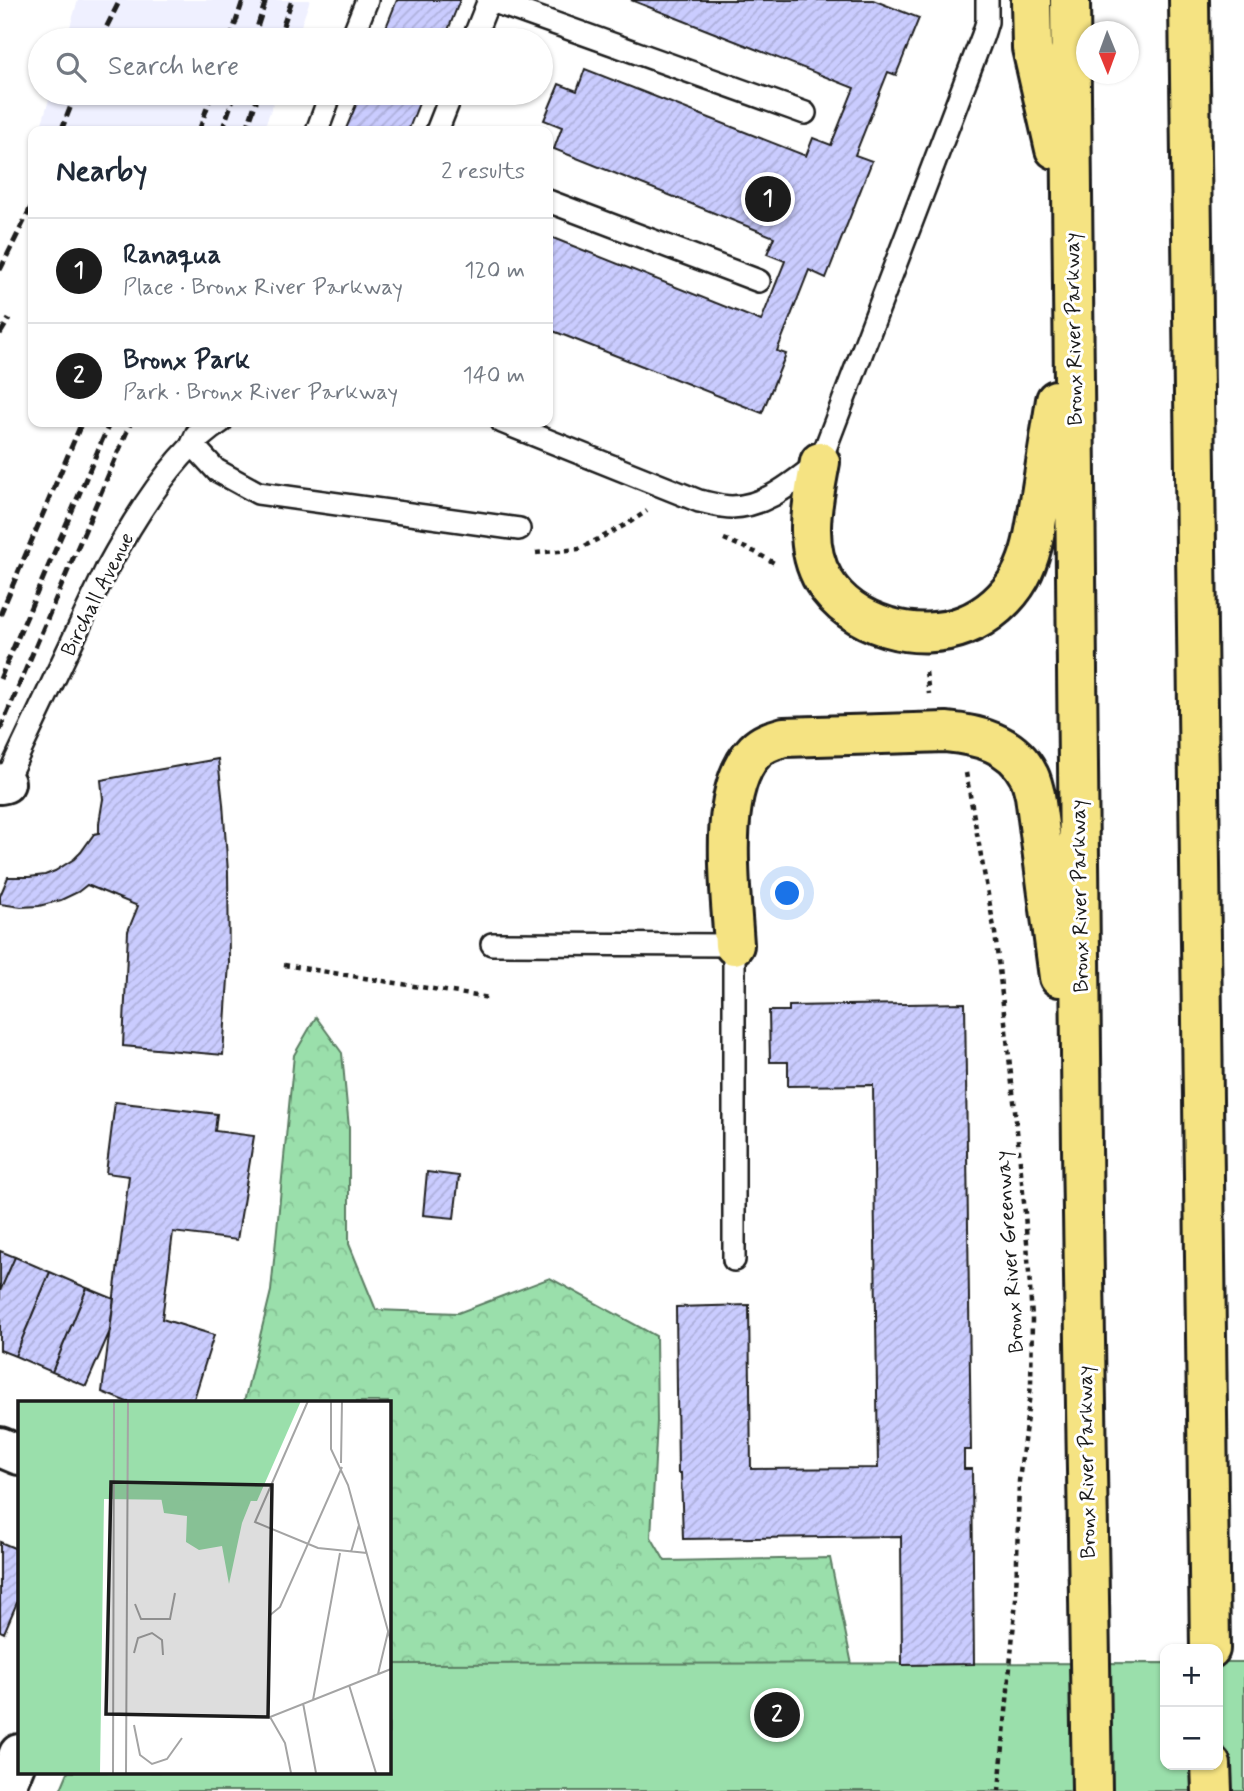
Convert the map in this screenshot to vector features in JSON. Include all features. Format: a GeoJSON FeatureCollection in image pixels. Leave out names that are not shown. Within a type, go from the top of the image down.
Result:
{"type":"FeatureCollection","features":[{"type":"Feature","properties":{"kind":"highway"},"geometry":{"type":"LineString","coordinates":[[1031,0],[1032,48],[1072,224]]}},
{"type":"Feature","properties":{"kind":"highway","name":"Bronx River Parkway"},"geometry":{"type":"LineString","coordinates":[[1070,0],[1092,1791]]}},
{"type":"Feature","properties":{"kind":"highway"},"geometry":{"type":"LineString","coordinates":[[1189,0],[1210,1644]]}},
{"type":"Feature","properties":{"kind":"highway"},"geometry":{"type":"LineString","coordinates":[[820,462],[811,525],[812,546],[823,580],[849,608],[882,626],[905,631],[945,631],[965,626],[984,615],[996,606],[1020,576],[1034,537],[1073,295]]}},
{"type":"Feature","properties":{"kind":"highway"},"geometry":{"type":"LineString","coordinates":[[734,945],[729,852],[730,812],[739,776],[747,761],[763,745],[784,737],[946,732],[970,734],[1004,748],[1018,759],[1029,775],[1035,795],[1082,1147]]}},
{"type":"Feature","properties":{"kind":"highway"},"geometry":{"type":"LineString","coordinates":[[1211,1770],[1212,1791]]}},
{"type":"Feature","properties":{"kind":"street"},"geometry":{"type":"LineString","coordinates":[[0,1447],[18,1455]]}},
{"type":"Feature","properties":{"kind":"street"},"geometry":{"type":"LineString","coordinates":[[4,1791],[18,1756]]}},
{"type":"Feature","properties":{"kind":"lane"},"geometry":{"type":"LineString","coordinates":[[356,28],[367,0]]}},
{"type":"Feature","properties":{"kind":"lane"},"geometry":{"type":"LineString","coordinates":[[478,28],[489,0],[804,113]]}},
{"type":"Feature","properties":{"kind":"lane"},"geometry":{"type":"LineString","coordinates":[[514,427],[699,501],[729,507],[746,506],[766,500],[820,462],[984,35],[987,0]]}},
{"type":"Feature","properties":{"kind":"lane"},"geometry":{"type":"LineString","coordinates":[[319,126],[327,105]]}},
{"type":"Feature","properties":{"kind":"lane"},"geometry":{"type":"LineString","coordinates":[[439,126],[447,105]]}},
{"type":"Feature","properties":{"kind":"lane"},"geometry":{"type":"LineString","coordinates":[[553,203],[759,281]]}},
{"type":"Feature","properties":{"kind":"lane"},"geometry":{"type":"LineString","coordinates":[[200,427],[192,444],[216,470],[258,493],[519,529]]}},
{"type":"Feature","properties":{"kind":"lane","name":"Birchall Avenue"},"geometry":{"type":"LineString","coordinates":[[3,783],[123,539],[192,444],[214,427]]}},
{"type":"Feature","properties":{"kind":"lane"},"geometry":{"type":"LineString","coordinates":[[492,944],[734,945],[734,1260]]}},
{"type":"Feature","properties":{"kind":"path"},"geometry":{"type":"LineString","coordinates":[[527,554],[579,550],[650,509]]}},
{"type":"Feature","properties":{"kind":"path","name":"Bronx River Greenway"},"geometry":{"type":"LineString","coordinates":[[964,766],[995,933],[1015,1110],[1032,1318],[1031,1385],[1019,1481],[1016,1599],[999,1791]]}},
{"type":"Feature","properties":{"kind":"path"},"geometry":{"type":"LineString","coordinates":[[284,965],[489,998]]}},
{"type":"Feature","properties":{"kind":"shaded area"},"geometry":{"type":"Polygon","coordinates":[[[78,0],[310,0],[300,28],[70,28],[78,0]]]}},
{"type":"Feature","properties":{"kind":"shaded area"},"geometry":{"type":"Polygon","coordinates":[[[47,105],[273,105],[265,126],[47,126],[42,123],[47,105]]]}},
{"type":"Feature","properties":{"kind":"green space"},"geometry":{"type":"Polygon","coordinates":[[[316,1017],[342,1053],[349,1128],[349,1244],[376,1310],[458,1313],[550,1278],[656,1336],[657,1421],[651,1537],[665,1561],[830,1558],[856,1684],[893,1769],[103,1791],[390,1774],[390,1401],[244,1401],[271,1291],[294,1055],[316,1017]]]}},
{"type":"Feature","properties":{"kind":"green space"},"geometry":{"type":"Polygon","coordinates":[[[1223,1662],[1244,1662],[1244,1791],[60,1791],[67,1774],[390,1774],[390,1664],[1160,1663],[1160,1770],[1223,1770],[1223,1662]]]}},
{"type":"Feature","properties":{"kind":"building"},"geometry":{"type":"Polygon","coordinates":[[[397,0],[460,0],[449,28],[386,28],[397,0]]]}},
{"type":"Feature","properties":{"kind":"building"},"geometry":{"type":"Polygon","coordinates":[[[631,0],[873,0],[919,18],[896,75],[888,72],[855,155],[872,161],[826,278],[809,270],[777,351],[786,354],[762,413],[553,331],[553,238],[761,321],[785,261],[767,254],[774,237],[554,149],[562,127],[544,120],[550,105],[553,105],[559,84],[577,91],[585,69],[806,156],[813,138],[831,145],[854,88],[631,0]]]}},
{"type":"Feature","properties":{"kind":"building"},"geometry":{"type":"Polygon","coordinates":[[[356,105],[418,105],[410,126],[347,126],[356,105]]]}},
{"type":"Feature","properties":{"kind":"building"},"geometry":{"type":"Polygon","coordinates":[[[218,759],[228,872],[229,963],[223,1055],[123,1046],[128,931],[138,906],[87,885],[61,900],[39,906],[0,904],[0,896],[8,877],[45,875],[55,871],[74,859],[94,834],[99,833],[103,799],[101,780],[218,759]]]}},
{"type":"Feature","properties":{"kind":"building"},"geometry":{"type":"Polygon","coordinates":[[[965,1003],[971,1450],[964,1450],[964,1469],[972,1469],[974,1664],[902,1665],[901,1536],[683,1539],[681,1473],[678,1473],[676,1307],[749,1305],[751,1469],[878,1468],[873,1085],[788,1086],[788,1062],[770,1062],[769,1011],[789,1011],[789,1006],[965,1003]]]}},
{"type":"Feature","properties":{"kind":"building"},"geometry":{"type":"Polygon","coordinates":[[[115,1102],[217,1114],[215,1131],[254,1136],[237,1240],[173,1232],[162,1319],[214,1335],[193,1401],[124,1401],[102,1392],[129,1176],[106,1173],[115,1102]]]}},
{"type":"Feature","properties":{"kind":"building"},"geometry":{"type":"Polygon","coordinates":[[[427,1172],[459,1176],[454,1218],[423,1215],[427,1172]]]}},
{"type":"Feature","properties":{"kind":"building"},"geometry":{"type":"Polygon","coordinates":[[[0,1251],[15,1257],[0,1291],[0,1251]]]}},
{"type":"Feature","properties":{"kind":"building"},"geometry":{"type":"Polygon","coordinates":[[[15,1257],[50,1272],[15,1356],[0,1350],[0,1291],[15,1257]]]}},
{"type":"Feature","properties":{"kind":"building"},"geometry":{"type":"Polygon","coordinates":[[[50,1272],[87,1288],[52,1372],[15,1356],[50,1272]]]}},
{"type":"Feature","properties":{"kind":"building"},"geometry":{"type":"Polygon","coordinates":[[[87,1288],[114,1299],[110,1331],[86,1386],[52,1372],[87,1288]]]}},
{"type":"Feature","properties":{"kind":"building"},"geometry":{"type":"Polygon","coordinates":[[[0,1542],[18,1550],[18,1600],[4,1633],[0,1631],[0,1542]]]}},
{"type":"Feature","properties":{"kind":"railway"},"geometry":{"type":"LineString","coordinates":[[106,28],[120,0]]}},
{"type":"Feature","properties":{"kind":"railway"},"geometry":{"type":"LineString","coordinates":[[234,28],[243,0]]}},
{"type":"Feature","properties":{"kind":"railway"},"geometry":{"type":"LineString","coordinates":[[257,28],[266,0]]}},
{"type":"Feature","properties":{"kind":"railway"},"geometry":{"type":"LineString","coordinates":[[282,28],[292,0]]}},
{"type":"Feature","properties":{"kind":"railway"},"geometry":{"type":"LineString","coordinates":[[63,126],[71,105]]}},
{"type":"Feature","properties":{"kind":"railway"},"geometry":{"type":"LineString","coordinates":[[201,126],[208,105]]}},
{"type":"Feature","properties":{"kind":"railway"},"geometry":{"type":"LineString","coordinates":[[224,126],[231,105]]}},
{"type":"Feature","properties":{"kind":"railway"},"geometry":{"type":"LineString","coordinates":[[248,126],[255,105]]}},
{"type":"Feature","properties":{"kind":"railway"},"geometry":{"type":"LineString","coordinates":[[0,270],[28,213]]}},
{"type":"Feature","properties":{"kind":"railway"},"geometry":{"type":"LineString","coordinates":[[0,334],[9,319]]}},
{"type":"Feature","properties":{"kind":"railway"},"geometry":{"type":"LineString","coordinates":[[0,615],[80,427]]}},
{"type":"Feature","properties":{"kind":"railway"},"geometry":{"type":"LineString","coordinates":[[0,679],[108,427]]}},
{"type":"Feature","properties":{"kind":"railway"},"geometry":{"type":"LineString","coordinates":[[0,730],[129,427]]}},
{"type":"Feature","properties":{"kind":"place","name":"Ranaqua"},"geometry":{"type":"Point","coordinates":[768,199]}},
{"type":"Feature","properties":{"kind":"place","name":"Bronx Park"},"geometry":{"type":"Point","coordinates":[777,1715]}}]}
